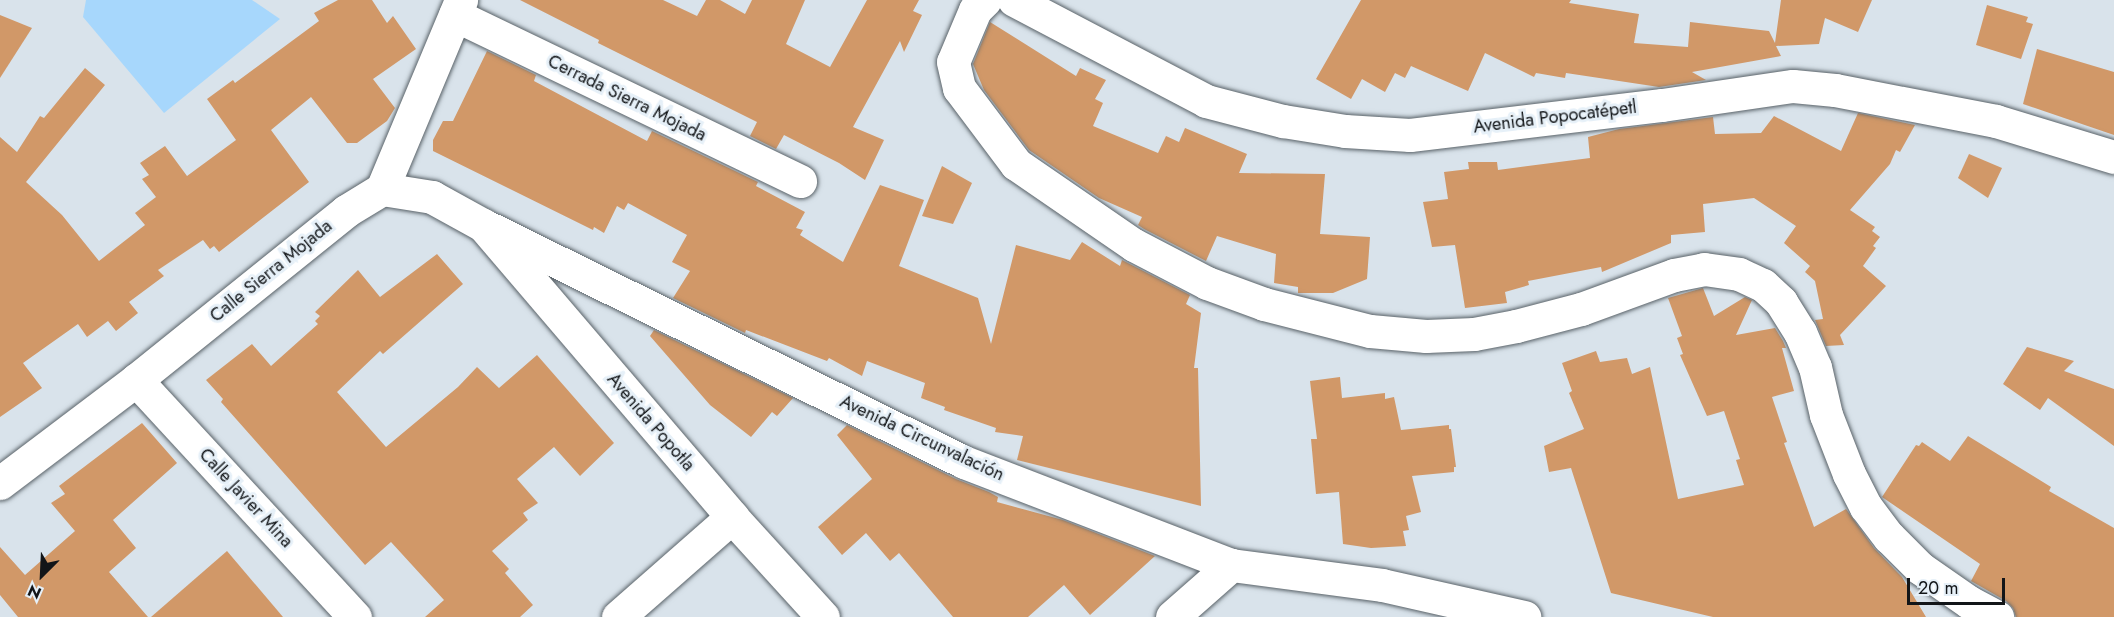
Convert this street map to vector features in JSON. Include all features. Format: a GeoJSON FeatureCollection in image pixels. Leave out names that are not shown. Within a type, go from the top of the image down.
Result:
{"type":"FeatureCollection","features":[{"type":"Feature","properties":{"kind":"street"},"geometry":{"type":"LineString","coordinates":[[985,0],[975,10],[953,62],[958,88],[1016,164],[1134,245],[1207,283],[1264,304],[1370,331],[1426,336],[1474,334],[1516,326],[1581,309],[1674,275],[1704,269],[1739,273],[1763,285],[1781,302],[1800,332],[1815,367],[1826,415],[1849,474],[1866,507],[1889,537],[1920,568],[1969,602],[1997,617]]}},
{"type":"Feature","properties":{"kind":"street","name":"Avenida Popocatépetl"},"geometry":{"type":"LineString","coordinates":[[1014,0],[1206,101],[1283,121],[1345,131],[1410,135],[1662,105],[1793,86],[1835,90],[1996,121],[2114,157]]}},
{"type":"Feature","properties":{"kind":"street"},"geometry":{"type":"LineString","coordinates":[[382,189],[458,7]]}},
{"type":"Feature","properties":{"kind":"street","name":"Cerrada Sierra Mojada"},"geometry":{"type":"LineString","coordinates":[[458,7],[800,182]]}},
{"type":"Feature","properties":{"kind":"street","name":"Avenida Circunvalación"},"geometry":{"type":"LineString","coordinates":[[382,189],[432,197],[483,225],[964,462],[1231,565],[1382,585],[1524,617]]}},
{"type":"Feature","properties":{"kind":"street","name":"Calle Sierra Mojada"},"geometry":{"type":"LineString","coordinates":[[0,483],[136,380],[346,211],[382,189]]}},
{"type":"Feature","properties":{"kind":"street","name":"Avenida Popotla"},"geometry":{"type":"LineString","coordinates":[[483,225],[732,517],[823,617]]}},
{"type":"Feature","properties":{"kind":"street","name":"Calle Javier Mina"},"geometry":{"type":"LineString","coordinates":[[136,380],[355,617]]}},
{"type":"Feature","properties":{"kind":"street"},"geometry":{"type":"LineString","coordinates":[[618,617],[732,517]]}},
{"type":"Feature","properties":{"kind":"street"},"geometry":{"type":"LineString","coordinates":[[1172,617],[1231,565]]}},
{"type":"Feature","properties":{"kind":"shaded area"},"geometry":{"type":"Polygon","coordinates":[[[86,0],[252,0],[280,19],[164,113],[83,17],[86,0]]]}},
{"type":"Feature","properties":{"kind":"building"},"geometry":{"type":"Polygon","coordinates":[[[338,0],[372,0],[387,23],[393,16],[416,49],[373,79],[395,108],[387,121],[357,143],[347,143],[311,97],[271,130],[309,182],[219,252],[214,246],[210,249],[203,240],[158,270],[164,276],[129,302],[138,313],[116,331],[108,321],[87,337],[78,324],[23,363],[42,388],[0,417],[0,137],[17,152],[40,116],[44,118],[85,68],[105,85],[26,182],[62,215],[99,261],[145,225],[135,213],[156,197],[142,179],[149,175],[140,163],[165,146],[187,176],[236,140],[207,99],[233,80],[235,83],[319,21],[314,13],[338,0]]]}},
{"type":"Feature","properties":{"kind":"building"},"geometry":{"type":"Polygon","coordinates":[[[520,0],[663,0],[697,16],[706,0],[720,0],[745,14],[752,0],[805,0],[786,44],[830,67],[867,0],[919,0],[913,11],[922,15],[904,52],[900,41],[853,127],[884,140],[865,180],[839,163],[784,135],[776,149],[750,136],[757,122],[598,43],[599,40],[520,0]]]}},
{"type":"Feature","properties":{"kind":"building"},"geometry":{"type":"Polygon","coordinates":[[[1361,0],[1571,0],[1569,3],[1639,14],[1634,43],[1688,47],[1690,22],[1769,31],[1775,43],[1781,0],[1872,0],[1858,32],[1825,18],[1819,44],[1776,46],[1781,56],[1692,72],[1706,80],[1659,87],[1566,73],[1565,78],[1536,73],[1534,77],[1485,53],[1468,91],[1411,66],[1405,78],[1395,73],[1385,92],[1362,79],[1351,99],[1316,79],[1361,0]]]}},
{"type":"Feature","properties":{"kind":"building"},"geometry":{"type":"Polygon","coordinates":[[[1987,5],[2028,17],[2026,22],[2033,24],[2021,59],[1976,45],[1987,5]]]}},
{"type":"Feature","properties":{"kind":"building"},"geometry":{"type":"Polygon","coordinates":[[[0,15],[32,28],[0,78],[0,15]]]}},
{"type":"Feature","properties":{"kind":"building"},"geometry":{"type":"Polygon","coordinates":[[[990,22],[1076,76],[1080,68],[1106,80],[1095,99],[1103,103],[1093,126],[1158,153],[1166,136],[1179,142],[1185,128],[1247,154],[1239,173],[1325,174],[1320,234],[1370,237],[1367,279],[1333,293],[1298,293],[1298,287],[1274,283],[1276,254],[1217,236],[1206,261],[1138,225],[1142,217],[1099,198],[1029,150],[984,90],[973,64],[990,22]]]}},
{"type":"Feature","properties":{"kind":"building"},"geometry":{"type":"Polygon","coordinates":[[[2037,49],[2114,72],[2114,135],[2023,104],[2037,49]]]}},
{"type":"Feature","properties":{"kind":"building"},"geometry":{"type":"Polygon","coordinates":[[[487,51],[536,75],[534,81],[647,141],[652,131],[758,182],[756,186],[805,212],[796,228],[803,230],[800,235],[843,262],[880,185],[924,200],[899,266],[978,298],[991,344],[1016,245],[1070,260],[1082,242],[1120,266],[1122,260],[1190,295],[1186,304],[1201,313],[1194,368],[1198,368],[1201,506],[1017,460],[1023,436],[995,432],[996,428],[944,410],[945,407],[921,398],[925,383],[867,361],[862,376],[829,358],[827,361],[746,330],[745,333],[673,298],[690,271],[672,262],[687,235],[628,203],[624,210],[617,206],[604,233],[594,227],[593,230],[433,151],[433,140],[443,121],[453,121],[487,51]]]}},
{"type":"Feature","properties":{"kind":"building"},"geometry":{"type":"Polygon","coordinates":[[[1858,113],[1915,125],[1900,152],[1896,150],[1890,164],[1850,210],[1875,227],[1872,231],[1880,237],[1873,246],[1876,248],[1863,266],[1886,286],[1840,335],[1844,345],[1826,346],[1815,320],[1823,319],[1815,281],[1805,272],[1810,266],[1784,243],[1796,226],[1754,198],[1703,204],[1705,232],[1671,235],[1671,243],[1602,272],[1601,267],[1528,281],[1529,285],[1505,292],[1507,303],[1465,308],[1455,245],[1432,247],[1423,202],[1448,199],[1444,172],[1469,169],[1468,162],[1497,162],[1498,170],[1590,158],[1588,137],[1619,129],[1713,117],[1715,134],[1761,133],[1774,116],[1841,151],[1858,113]]]}},
{"type":"Feature","properties":{"kind":"building"},"geometry":{"type":"Polygon","coordinates":[[[1969,154],[2002,168],[1988,198],[1958,178],[1969,154]]]}},
{"type":"Feature","properties":{"kind":"building"},"geometry":{"type":"Polygon","coordinates":[[[942,166],[972,183],[953,224],[922,216],[942,166]]]}},
{"type":"Feature","properties":{"kind":"building"},"geometry":{"type":"Polygon","coordinates":[[[437,254],[463,284],[383,354],[380,351],[337,392],[386,447],[458,387],[477,367],[499,388],[537,355],[614,443],[580,476],[554,447],[517,479],[538,503],[523,513],[528,520],[492,551],[509,569],[505,573],[533,605],[520,617],[425,617],[444,600],[391,542],[365,565],[221,402],[223,399],[206,380],[252,344],[271,366],[318,324],[315,321],[320,316],[315,312],[358,270],[380,297],[437,254]]]}},
{"type":"Feature","properties":{"kind":"building"},"geometry":{"type":"Polygon","coordinates":[[[1703,288],[1714,316],[1745,297],[1752,300],[1736,335],[1775,328],[1783,341],[1786,348],[1782,348],[1794,391],[1772,397],[1787,442],[1784,443],[1814,527],[1846,509],[1874,548],[1902,577],[1926,617],[1713,617],[1611,593],[1571,468],[1549,472],[1544,446],[1584,429],[1569,393],[1572,391],[1562,363],[1596,351],[1600,362],[1627,358],[1632,374],[1650,367],[1678,499],[1744,485],[1736,460],[1740,459],[1724,411],[1707,416],[1680,355],[1683,354],[1677,338],[1682,336],[1668,298],[1703,288]]]}},
{"type":"Feature","properties":{"kind":"building"},"geometry":{"type":"Polygon","coordinates":[[[654,330],[793,398],[777,416],[772,412],[751,437],[710,405],[650,336],[654,330]]]}},
{"type":"Feature","properties":{"kind":"building"},"geometry":{"type":"Polygon","coordinates":[[[2027,347],[2074,361],[2064,371],[2114,389],[2114,446],[2048,398],[2040,410],[2003,384],[2027,347]]]}},
{"type":"Feature","properties":{"kind":"building"},"geometry":{"type":"Polygon","coordinates":[[[1340,377],[1342,398],[1385,393],[1385,399],[1394,397],[1401,430],[1449,425],[1451,429],[1456,467],[1454,467],[1454,472],[1412,476],[1421,512],[1406,516],[1409,530],[1403,531],[1406,546],[1371,548],[1343,544],[1339,492],[1316,494],[1311,439],[1317,439],[1310,381],[1340,377]]]}},
{"type":"Feature","properties":{"kind":"building"},"geometry":{"type":"Polygon","coordinates":[[[142,423],[177,463],[113,520],[136,548],[109,572],[148,617],[18,617],[0,595],[0,547],[25,575],[75,531],[51,503],[65,494],[59,486],[142,423]]]}},
{"type":"Feature","properties":{"kind":"building"},"geometry":{"type":"Polygon","coordinates":[[[847,425],[956,479],[989,492],[998,497],[997,502],[1063,520],[1155,556],[1090,615],[1064,585],[1028,617],[953,617],[899,553],[890,561],[866,533],[842,555],[818,527],[872,479],[837,435],[847,425]]]}},
{"type":"Feature","properties":{"kind":"building"},"geometry":{"type":"Polygon","coordinates":[[[1968,436],[2051,487],[2049,491],[2114,528],[2114,617],[2016,617],[2013,608],[2006,601],[1971,581],[1980,564],[1882,497],[1916,445],[1919,446],[1922,442],[1950,461],[1968,436]]]}},
{"type":"Feature","properties":{"kind":"building"},"geometry":{"type":"Polygon","coordinates":[[[227,551],[283,617],[151,617],[227,551]]]}}]}
